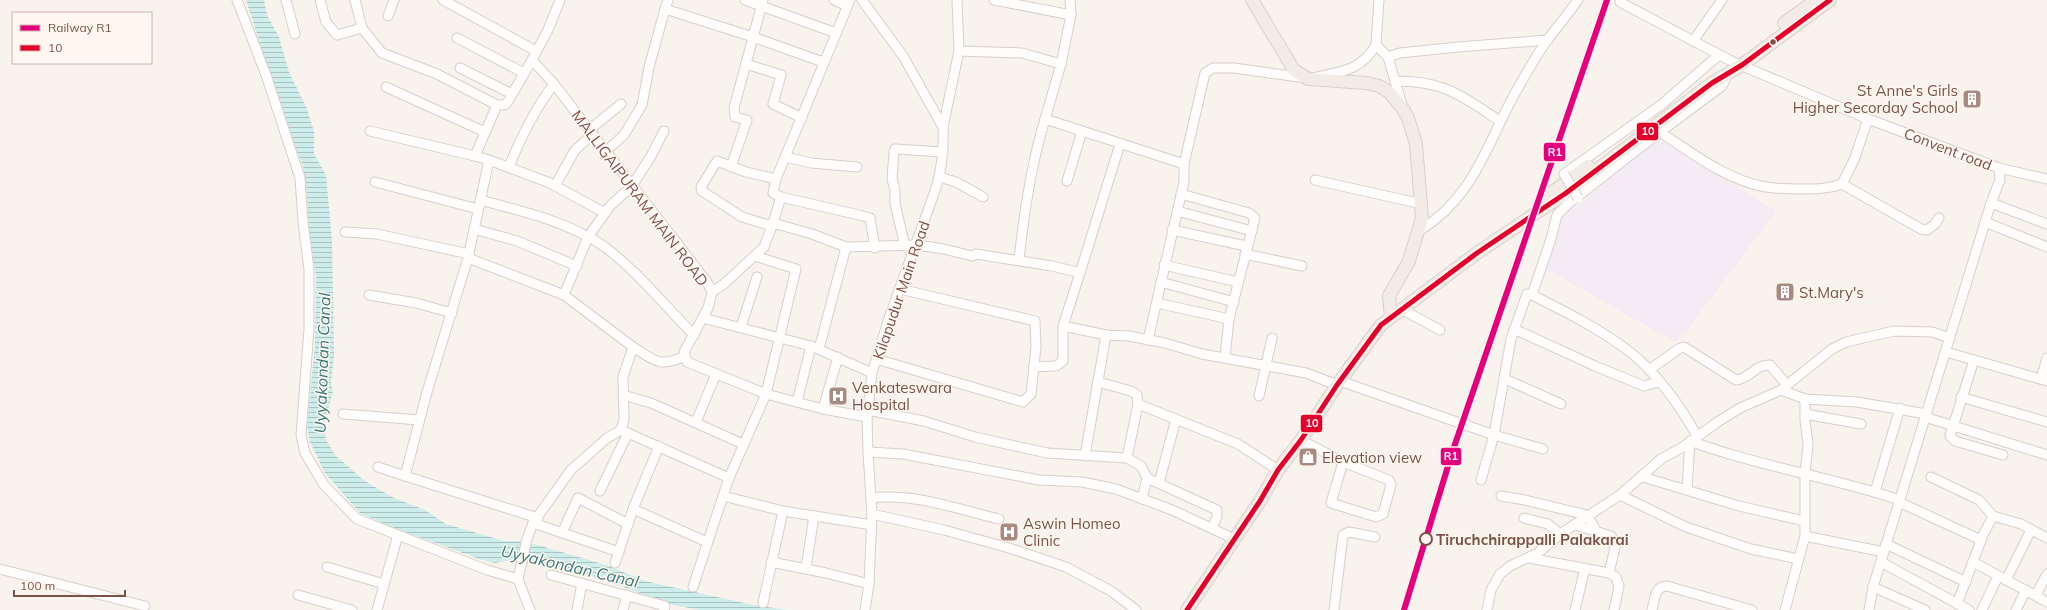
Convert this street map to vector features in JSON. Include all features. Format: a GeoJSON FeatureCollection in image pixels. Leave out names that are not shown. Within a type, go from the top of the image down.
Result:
{"type":"FeatureCollection","features":[{"type":"Feature","properties":{"kind":"main road"},"geometry":{"type":"LineString","coordinates":[[1252,0],[1294,70],[1308,79],[1360,82],[1379,86],[1389,92],[1403,109],[1416,144],[1422,218],[1409,261],[1389,296],[1391,317]]}},
{"type":"Feature","properties":{"kind":"main road"},"geometry":{"type":"LineString","coordinates":[[1391,317],[1420,286],[1561,186],[1707,77],[1734,67],[1816,0]]}},
{"type":"Feature","properties":{"kind":"main road"},"geometry":{"type":"LineString","coordinates":[[1187,610],[1260,501],[1278,470],[1301,440],[1338,383],[1382,325],[1476,253],[1566,194],[1712,83],[1830,0]]}},
{"type":"Feature","properties":{"kind":"street"},"geometry":{"type":"LineString","coordinates":[[236,0],[266,75],[300,178],[303,222],[309,269],[309,329],[301,435],[305,453],[324,485],[357,519],[487,570],[518,579]]}},
{"type":"Feature","properties":{"kind":"street"},"geometry":{"type":"LineString","coordinates":[[286,0],[295,34]]}},
{"type":"Feature","properties":{"kind":"street"},"geometry":{"type":"LineString","coordinates":[[320,0],[326,22],[337,35],[362,28]]}},
{"type":"Feature","properties":{"kind":"street"},"geometry":{"type":"LineString","coordinates":[[355,0],[362,28],[382,52],[436,74],[497,105],[504,105],[507,103],[548,30],[560,0]]}},
{"type":"Feature","properties":{"kind":"street"},"geometry":{"type":"LineString","coordinates":[[388,16],[394,0]]}},
{"type":"Feature","properties":{"kind":"street"},"geometry":{"type":"LineString","coordinates":[[443,0],[536,51]]}},
{"type":"Feature","properties":{"kind":"street"},"geometry":{"type":"LineString","coordinates":[[745,0],[762,3],[836,33]]}},
{"type":"Feature","properties":{"kind":"street"},"geometry":{"type":"LineString","coordinates":[[834,0],[849,3],[823,62],[802,118],[784,157],[776,179],[773,193],[781,197],[870,218],[875,248]]}},
{"type":"Feature","properties":{"kind":"street","name":"Kilapudur Main Road"},"geometry":{"type":"LineString","coordinates":[[862,0],[903,56],[943,127],[943,152],[940,176],[872,373],[868,413],[868,452],[872,525],[869,584],[865,607]]}},
{"type":"Feature","properties":{"kind":"street"},"geometry":{"type":"LineString","coordinates":[[943,127],[959,51],[957,0]]}},
{"type":"Feature","properties":{"kind":"street"},"geometry":{"type":"LineString","coordinates":[[994,0],[1070,15]]}},
{"type":"Feature","properties":{"kind":"street"},"geometry":{"type":"LineString","coordinates":[[1019,260],[1026,203],[1037,147],[1061,64],[1070,15],[1070,0]]}},
{"type":"Feature","properties":{"kind":"street"},"geometry":{"type":"LineString","coordinates":[[1148,340],[1184,182],[1184,164],[1206,73],[1213,68],[1234,68],[1308,79],[1352,69],[1369,57],[1376,45],[1379,0]]}},
{"type":"Feature","properties":{"kind":"street"},"geometry":{"type":"LineString","coordinates":[[1419,231],[1434,222],[1452,205],[1470,183],[1485,155],[1500,121],[1548,40],[1578,0]]}},
{"type":"Feature","properties":{"kind":"street"},"geometry":{"type":"LineString","coordinates":[[1693,41],[1720,3],[1710,0]]}},
{"type":"Feature","properties":{"kind":"street","name":"Convent road"},"geometry":{"type":"LineString","coordinates":[[1621,1],[1720,55],[1734,67],[1999,168],[2047,179]]}},
{"type":"Feature","properties":{"kind":"street"},"geometry":{"type":"LineString","coordinates":[[731,167],[747,120],[735,116],[733,113],[762,3]]}},
{"type":"Feature","properties":{"kind":"street"},"geometry":{"type":"LineString","coordinates":[[605,152],[624,135],[642,105],[648,67],[666,4],[823,62]]}},
{"type":"Feature","properties":{"kind":"street"},"geometry":{"type":"LineString","coordinates":[[457,38],[524,74]]}},
{"type":"Feature","properties":{"kind":"street"},"geometry":{"type":"LineString","coordinates":[[1388,56],[1437,49],[1548,40]]}},
{"type":"Feature","properties":{"kind":"street"},"geometry":{"type":"LineString","coordinates":[[1376,45],[1388,56],[1403,109]]}},
{"type":"Feature","properties":{"kind":"street"},"geometry":{"type":"LineString","coordinates":[[959,51],[1022,53],[1061,64]]}},
{"type":"Feature","properties":{"kind":"street"},"geometry":{"type":"LineString","coordinates":[[1578,198],[1564,174],[1661,105],[1720,55]]}},
{"type":"Feature","properties":{"kind":"street","name":"MALLIGAIPURAM MAIN ROAD"},"geometry":{"type":"LineString","coordinates":[[532,60],[554,84],[605,152],[707,282],[712,292],[708,308],[684,352],[685,356]]}},
{"type":"Feature","properties":{"kind":"street"},"geometry":{"type":"LineString","coordinates":[[746,64],[781,75],[773,104],[802,118]]}},
{"type":"Feature","properties":{"kind":"street"},"geometry":{"type":"LineString","coordinates":[[1532,295],[1552,239],[1557,215],[1568,204],[1578,198],[1660,132],[1722,86],[1734,67]]}},
{"type":"Feature","properties":{"kind":"street"},"geometry":{"type":"LineString","coordinates":[[460,68],[512,94]]}},
{"type":"Feature","properties":{"kind":"street"},"geometry":{"type":"LineString","coordinates":[[1395,81],[1418,81],[1451,90],[1500,121]]}},
{"type":"Feature","properties":{"kind":"street"},"geometry":{"type":"LineString","coordinates":[[509,167],[520,138],[534,112],[554,84]]}},
{"type":"Feature","properties":{"kind":"street"},"geometry":{"type":"LineString","coordinates":[[386,87],[484,132]]}},
{"type":"Feature","properties":{"kind":"street"},"geometry":{"type":"LineString","coordinates":[[555,186],[575,150],[590,132],[621,104]]}},
{"type":"Feature","properties":{"kind":"street"},"geometry":{"type":"LineString","coordinates":[[475,156],[484,132],[497,105]]}},
{"type":"Feature","properties":{"kind":"street"},"geometry":{"type":"LineString","coordinates":[[1842,184],[1854,160],[1868,118]]}},
{"type":"Feature","properties":{"kind":"street"},"geometry":{"type":"LineString","coordinates":[[1045,119],[1184,164]]}},
{"type":"Feature","properties":{"kind":"street"},"geometry":{"type":"LineString","coordinates":[[370,131],[475,156],[509,167],[555,186],[605,214]]}},
{"type":"Feature","properties":{"kind":"street"},"geometry":{"type":"LineString","coordinates":[[564,295],[588,237],[605,214],[632,186],[651,156],[664,131]]}},
{"type":"Feature","properties":{"kind":"street"},"geometry":{"type":"LineString","coordinates":[[1067,181],[1082,131]]}},
{"type":"Feature","properties":{"kind":"street"},"geometry":{"type":"LineString","coordinates":[[1660,132],[1707,162],[1748,182],[1766,187],[1790,189],[1823,189],[1842,184],[1921,229],[1927,230],[1935,224],[1939,218]]}},
{"type":"Feature","properties":{"kind":"street"},"geometry":{"type":"LineString","coordinates":[[1034,367],[1056,366],[1063,361],[1064,326],[1120,144]]}},
{"type":"Feature","properties":{"kind":"street"},"geometry":{"type":"LineString","coordinates":[[905,246],[895,204],[895,190],[892,179],[895,149],[943,152]]}},
{"type":"Feature","properties":{"kind":"street"},"geometry":{"type":"LineString","coordinates":[[784,157],[812,163],[856,167]]}},
{"type":"Feature","properties":{"kind":"street"},"geometry":{"type":"LineString","coordinates":[[405,476],[419,420],[468,256],[489,160]]}},
{"type":"Feature","properties":{"kind":"street"},"geometry":{"type":"LineString","coordinates":[[776,179],[731,167],[715,161],[701,189],[742,217],[812,234],[846,248],[875,248],[916,245],[944,249],[972,256],[976,254],[1019,260],[1080,273]]}},
{"type":"Feature","properties":{"kind":"street"},"geometry":{"type":"LineString","coordinates":[[1869,610],[1873,587],[1985,222],[2000,180],[1999,168]]}},
{"type":"Feature","properties":{"kind":"street"},"geometry":{"type":"LineString","coordinates":[[940,176],[956,182],[983,197]]}},
{"type":"Feature","properties":{"kind":"street"},"geometry":{"type":"LineString","coordinates":[[1315,180],[1422,204]]}},
{"type":"Feature","properties":{"kind":"street"},"geometry":{"type":"LineString","coordinates":[[375,182],[537,216],[588,237],[623,262],[694,335]]}},
{"type":"Feature","properties":{"kind":"street"},"geometry":{"type":"LineString","coordinates":[[1181,194],[1253,215],[1254,218],[1229,319],[1225,357]]}},
{"type":"Feature","properties":{"kind":"street"},"geometry":{"type":"LineString","coordinates":[[712,292],[724,284],[764,246],[773,224],[781,197]]}},
{"type":"Feature","properties":{"kind":"street"},"geometry":{"type":"LineString","coordinates":[[1991,203],[2047,224]]}},
{"type":"Feature","properties":{"kind":"street"},"geometry":{"type":"LineString","coordinates":[[1177,210],[1252,231]]}},
{"type":"Feature","properties":{"kind":"street"},"geometry":{"type":"LineString","coordinates":[[1985,222],[2047,247]]}},
{"type":"Feature","properties":{"kind":"street"},"geometry":{"type":"LineString","coordinates":[[474,229],[517,241],[577,266]]}},
{"type":"Feature","properties":{"kind":"street"},"geometry":{"type":"LineString","coordinates":[[1172,230],[1302,266]]}},
{"type":"Feature","properties":{"kind":"street"},"geometry":{"type":"LineString","coordinates":[[345,232],[377,234],[468,256],[564,295],[633,347],[660,362],[670,363],[685,356],[687,362],[766,394],[823,409],[924,420],[960,433],[1047,453],[1127,458],[1140,466],[1147,478],[1217,510],[1217,517],[1212,528]]}},
{"type":"Feature","properties":{"kind":"street"},"geometry":{"type":"LineString","coordinates":[[796,402],[846,248]]}},
{"type":"Feature","properties":{"kind":"street"},"geometry":{"type":"LineString","coordinates":[[693,587],[722,496],[743,444],[766,394],[796,269],[755,256]]}},
{"type":"Feature","properties":{"kind":"street"},"geometry":{"type":"LineString","coordinates":[[1164,265],[1238,282]]}},
{"type":"Feature","properties":{"kind":"street"},"geometry":{"type":"LineString","coordinates":[[741,327],[757,277]]}},
{"type":"Feature","properties":{"kind":"street"},"geometry":{"type":"LineString","coordinates":[[1161,282],[1234,302]]}},
{"type":"Feature","properties":{"kind":"street"},"geometry":{"type":"LineString","coordinates":[[876,359],[1023,402],[1031,394],[1036,347],[1035,321],[900,289]]}},
{"type":"Feature","properties":{"kind":"street"},"geometry":{"type":"LineString","coordinates":[[1481,480],[1494,435],[1505,379],[1509,348],[1514,328],[1527,294],[1532,295],[1582,320],[1630,352],[1649,370],[1687,417],[1694,438],[1687,489]]}},
{"type":"Feature","properties":{"kind":"street"},"geometry":{"type":"LineString","coordinates":[[369,295],[416,303],[452,313]]}},
{"type":"Feature","properties":{"kind":"street"},"geometry":{"type":"LineString","coordinates":[[1157,303],[1229,319]]}},
{"type":"Feature","properties":{"kind":"street"},"geometry":{"type":"LineString","coordinates":[[1401,309],[1440,330]]}},
{"type":"Feature","properties":{"kind":"street"},"geometry":{"type":"LineString","coordinates":[[703,318],[815,347],[838,356],[872,373]]}},
{"type":"Feature","properties":{"kind":"street"},"geometry":{"type":"LineString","coordinates":[[1064,326],[1148,340],[1306,373],[1494,435],[1544,449]]}},
{"type":"Feature","properties":{"kind":"street"},"geometry":{"type":"LineString","coordinates":[[1514,328],[1595,366],[1644,386],[1658,382]]}},
{"type":"Feature","properties":{"kind":"street"},"geometry":{"type":"LineString","coordinates":[[1487,610],[1491,590],[1500,574],[1510,566],[1538,553],[1560,534],[1575,525],[1587,515],[1620,495],[1643,477],[1661,459],[1740,408],[1784,388],[1832,349],[1846,342],[1894,331],[1932,332],[1950,338]]}},
{"type":"Feature","properties":{"kind":"street"},"geometry":{"type":"LineString","coordinates":[[1085,456],[1106,334]]}},
{"type":"Feature","properties":{"kind":"street"},"geometry":{"type":"LineString","coordinates":[[1259,396],[1272,338]]}},
{"type":"Feature","properties":{"kind":"street"},"geometry":{"type":"LineString","coordinates":[[600,491],[624,432],[623,377],[633,347]]}},
{"type":"Feature","properties":{"kind":"street"},"geometry":{"type":"LineString","coordinates":[[1649,370],[1680,348],[1684,347],[1736,380],[1760,367],[1770,365],[1784,388],[1805,399],[1857,402],[1900,408],[1926,415],[1953,426],[2047,455]]}},
{"type":"Feature","properties":{"kind":"street"},"geometry":{"type":"LineString","coordinates":[[1946,352],[2044,380],[2047,358]]}},
{"type":"Feature","properties":{"kind":"street"},"geometry":{"type":"LineString","coordinates":[[823,409],[838,356]]}},
{"type":"Feature","properties":{"kind":"street"},"geometry":{"type":"LineString","coordinates":[[1974,360],[1961,397],[1950,436],[1951,439],[2003,455]]}},
{"type":"Feature","properties":{"kind":"street"},"geometry":{"type":"LineString","coordinates":[[696,422],[716,374]]}},
{"type":"Feature","properties":{"kind":"street"},"geometry":{"type":"LineString","coordinates":[[1505,379],[1560,404]]}},
{"type":"Feature","properties":{"kind":"street"},"geometry":{"type":"LineString","coordinates":[[1098,382],[1131,391],[1137,396],[1138,404],[1127,458]]}},
{"type":"Feature","properties":{"kind":"street"},"geometry":{"type":"LineString","coordinates":[[623,395],[651,403],[743,444]]}},
{"type":"Feature","properties":{"kind":"street"},"geometry":{"type":"LineString","coordinates":[[1961,397],[2047,422]]}},
{"type":"Feature","properties":{"kind":"street"},"geometry":{"type":"LineString","coordinates":[[1786,610],[1805,536],[1805,473],[1808,444],[1805,399]]}},
{"type":"Feature","properties":{"kind":"street"},"geometry":{"type":"LineString","coordinates":[[1138,404],[1238,444],[1278,470]]}},
{"type":"Feature","properties":{"kind":"street"},"geometry":{"type":"LineString","coordinates":[[1875,492],[1900,408]]}},
{"type":"Feature","properties":{"kind":"street"},"geometry":{"type":"LineString","coordinates":[[343,414],[419,420]]}},
{"type":"Feature","properties":{"kind":"street"},"geometry":{"type":"LineString","coordinates":[[1805,414],[1861,424]]}},
{"type":"Feature","properties":{"kind":"street"},"geometry":{"type":"LineString","coordinates":[[1159,483],[1176,419]]}},
{"type":"Feature","properties":{"kind":"street"},"geometry":{"type":"LineString","coordinates":[[530,610],[518,579],[527,539],[536,520],[572,470],[607,438],[624,432],[659,446],[729,478]]}},
{"type":"Feature","properties":{"kind":"street"},"geometry":{"type":"LineString","coordinates":[[1694,438],[1713,449],[1875,492],[1900,501],[1981,540]]}},
{"type":"Feature","properties":{"kind":"street"},"geometry":{"type":"LineString","coordinates":[[1301,440],[1343,462],[1390,482],[1383,514],[1376,517],[1331,503],[1343,462]]}},
{"type":"Feature","properties":{"kind":"street"},"geometry":{"type":"LineString","coordinates":[[615,564],[633,509],[659,446]]}},
{"type":"Feature","properties":{"kind":"street"},"geometry":{"type":"LineString","coordinates":[[868,452],[903,454],[1038,480],[1082,482],[1116,489],[1228,536]]}},
{"type":"Feature","properties":{"kind":"street"},"geometry":{"type":"LineString","coordinates":[[378,467],[536,520],[562,533],[619,552]]}},
{"type":"Feature","properties":{"kind":"street"},"geometry":{"type":"LineString","coordinates":[[1643,477],[1753,509],[1804,521]]}},
{"type":"Feature","properties":{"kind":"street"},"geometry":{"type":"LineString","coordinates":[[1931,477],[1979,500],[1993,516],[2001,517],[2047,538]]}},
{"type":"Feature","properties":{"kind":"street"},"geometry":{"type":"LineString","coordinates":[[1142,499],[1147,478]]}},
{"type":"Feature","properties":{"kind":"street"},"geometry":{"type":"LineString","coordinates":[[1620,495],[1686,527],[1751,549],[1798,559]]}},
{"type":"Feature","properties":{"kind":"street"},"geometry":{"type":"LineString","coordinates":[[722,496],[783,511],[872,525]]}},
{"type":"Feature","properties":{"kind":"street"},"geometry":{"type":"LineString","coordinates":[[1501,496],[1525,500],[1587,515],[1597,532]]}},
{"type":"Feature","properties":{"kind":"street"},"geometry":{"type":"LineString","coordinates":[[562,533],[578,498],[628,524]]}},
{"type":"Feature","properties":{"kind":"street"},"geometry":{"type":"LineString","coordinates":[[871,498],[909,498],[942,504],[999,519]]}},
{"type":"Feature","properties":{"kind":"street"},"geometry":{"type":"LineString","coordinates":[[633,509],[707,542]]}},
{"type":"Feature","properties":{"kind":"street"},"geometry":{"type":"LineString","coordinates":[[763,603],[783,511]]}},
{"type":"Feature","properties":{"kind":"street"},"geometry":{"type":"LineString","coordinates":[[872,514],[965,536],[1066,567],[1111,591],[1136,610]]}},
{"type":"Feature","properties":{"kind":"street"},"geometry":{"type":"LineString","coordinates":[[806,568],[814,516]]}},
{"type":"Feature","properties":{"kind":"street"},"geometry":{"type":"LineString","coordinates":[[1959,606],[1981,540],[1993,516]]}},
{"type":"Feature","properties":{"kind":"street"},"geometry":{"type":"LineString","coordinates":[[1524,518],[1548,524],[1560,534]]}},
{"type":"Feature","properties":{"kind":"street"},"geometry":{"type":"LineString","coordinates":[[1575,525],[1610,536],[1616,542],[1609,573]]}},
{"type":"Feature","properties":{"kind":"street"},"geometry":{"type":"LineString","coordinates":[[1982,610],[2031,530]]}},
{"type":"Feature","properties":{"kind":"street"},"geometry":{"type":"LineString","coordinates":[[1334,610],[1343,536],[1349,532],[1375,538]]}},
{"type":"Feature","properties":{"kind":"street"},"geometry":{"type":"LineString","coordinates":[[377,610],[398,535]]}},
{"type":"Feature","properties":{"kind":"street"},"geometry":{"type":"LineString","coordinates":[[1805,536],[1885,548],[1966,582]]}},
{"type":"Feature","properties":{"kind":"street"},"geometry":{"type":"LineString","coordinates":[[1529,558],[1609,573],[1616,577],[1619,586],[1614,610]]}},
{"type":"Feature","properties":{"kind":"street"},"geometry":{"type":"LineString","coordinates":[[771,562],[806,568],[869,584]]}},
{"type":"Feature","properties":{"kind":"street"},"geometry":{"type":"LineString","coordinates":[[1881,562],[1959,606],[1969,610]]}},
{"type":"Feature","properties":{"kind":"street"},"geometry":{"type":"LineString","coordinates":[[1973,562],[2047,602]]}},
{"type":"Feature","properties":{"kind":"street"},"geometry":{"type":"LineString","coordinates":[[327,567],[384,584]]}},
{"type":"Feature","properties":{"kind":"street"},"geometry":{"type":"LineString","coordinates":[[1575,610],[1585,568]]}},
{"type":"Feature","properties":{"kind":"street"},"geometry":{"type":"LineString","coordinates":[[0,569],[145,606]]}},
{"type":"Feature","properties":{"kind":"street"},"geometry":{"type":"LineString","coordinates":[[2036,596],[2047,574]]}},
{"type":"Feature","properties":{"kind":"street"},"geometry":{"type":"LineString","coordinates":[[551,575],[665,606],[664,610]]}},
{"type":"Feature","properties":{"kind":"street"},"geometry":{"type":"LineString","coordinates":[[577,610],[582,583]]}},
{"type":"Feature","properties":{"kind":"street"},"geometry":{"type":"LineString","coordinates":[[1652,610],[1657,589],[1661,586],[1667,586],[1752,610]]}},
{"type":"Feature","properties":{"kind":"street"},"geometry":{"type":"LineString","coordinates":[[1873,587],[1925,610]]}},
{"type":"Feature","properties":{"kind":"street"},"geometry":{"type":"LineString","coordinates":[[2016,610],[2026,590]]}},
{"type":"Feature","properties":{"kind":"street"},"geometry":{"type":"LineString","coordinates":[[298,595],[352,610]]}},
{"type":"Feature","properties":{"kind":"street"},"geometry":{"type":"LineString","coordinates":[[623,610],[627,595]]}},
{"type":"Feature","properties":{"kind":"shaded area"},"geometry":{"type":"Polygon","coordinates":[[[1657,138],[1776,211],[1687,330],[1675,342],[1543,267],[1557,238],[1562,214],[1569,205],[1577,206],[1657,138]]]}},
{"type":"Feature","properties":{"kind":"water","name":"Uyyakondan Canal"},"geometry":{"type":"Polygon","coordinates":[[[246,0],[264,0],[267,15],[279,37],[289,72],[307,109],[314,132],[314,154],[326,175],[332,240],[334,356],[331,383],[333,392],[324,423],[326,440],[335,455],[365,481],[392,497],[425,510],[446,524],[504,541],[519,541],[541,546],[606,565],[645,581],[753,605],[787,610],[700,610],[673,605],[604,580],[539,561],[530,560],[527,565],[511,560],[495,563],[482,560],[394,528],[360,513],[325,473],[310,442],[307,426],[315,345],[316,277],[309,232],[307,194],[303,166],[286,125],[246,0]]]}},
{"type":"Feature","properties":{"kind":"rail line","name":"R1"},"geometry":{"type":"LineString","coordinates":[[1404,610],[1452,453],[1607,0]]}},
{"type":"Feature","properties":{"kind":"transit line","name":"10"},"geometry":{"type":"LineString","coordinates":[[1187,610],[1260,501],[1278,470],[1301,440],[1337,385],[1381,325],[1477,253],[1566,193],[1712,83],[1742,65],[1830,0]]}},
{"type":"Feature","properties":{"kind":"place","name":"St Anne's Girls Higher Secorday School"},"geometry":{"type":"Point","coordinates":[1972,99]}},
{"type":"Feature","properties":{"kind":"place","name":"St.Mary's"},"geometry":{"type":"Point","coordinates":[1785,292]}},
{"type":"Feature","properties":{"kind":"place","name":"Venkateswara Hospital"},"geometry":{"type":"Point","coordinates":[838,396]}},
{"type":"Feature","properties":{"kind":"place","name":"Elevation view"},"geometry":{"type":"Point","coordinates":[1308,457]}},
{"type":"Feature","properties":{"kind":"place","name":"Aswin Homeo Clinic"},"geometry":{"type":"Point","coordinates":[1009,532]}},
{"type":"Feature","properties":{"kind":"place","name":"Tiruchchirappalli Palakarai"},"geometry":{"type":"Point","coordinates":[1426,539]}}]}
